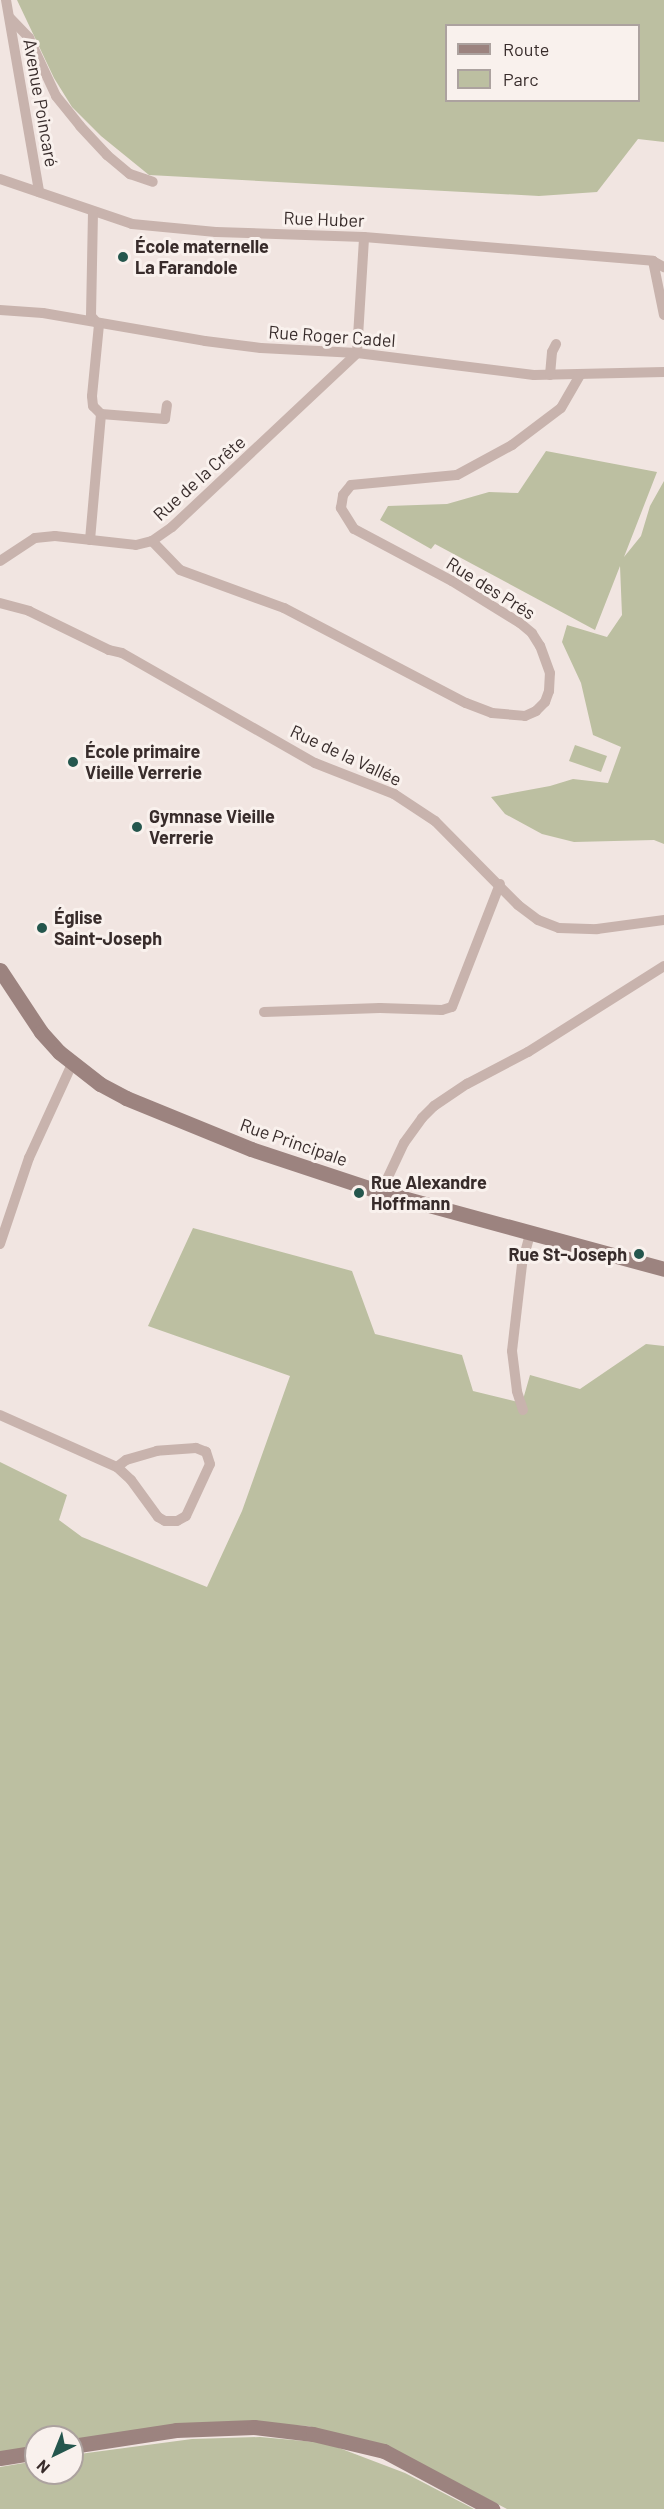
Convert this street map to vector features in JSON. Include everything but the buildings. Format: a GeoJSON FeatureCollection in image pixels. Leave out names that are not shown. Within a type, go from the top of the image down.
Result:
{"type":"FeatureCollection","features":[{"type":"Feature","properties":{"kind":"street","name":"Avenue Poincaré"},"geometry":{"type":"LineString","coordinates":[[6,0],[5,19],[39,192]]}},
{"type":"Feature","properties":{"kind":"street"},"geometry":{"type":"LineString","coordinates":[[5,19],[29,38],[56,96],[107,155],[130,174],[153,182]]}},
{"type":"Feature","properties":{"kind":"street","name":"Rue Huber"},"geometry":{"type":"LineString","coordinates":[[0,179],[132,224],[168,228],[364,237],[653,261],[664,267]]}},
{"type":"Feature","properties":{"kind":"street"},"geometry":{"type":"LineString","coordinates":[[93,212],[91,316],[99,325],[93,406],[101,414],[165,419],[167,405]]}},
{"type":"Feature","properties":{"kind":"street"},"geometry":{"type":"LineString","coordinates":[[357,353],[364,237]]}},
{"type":"Feature","properties":{"kind":"street"},"geometry":{"type":"LineString","coordinates":[[653,261],[664,315]]}},
{"type":"Feature","properties":{"kind":"street","name":"Rue Roger Cadel"},"geometry":{"type":"LineString","coordinates":[[0,310],[43,314],[99,325],[261,348],[357,353],[550,375],[664,372]]}},
{"type":"Feature","properties":{"kind":"street"},"geometry":{"type":"LineString","coordinates":[[550,375],[552,352],[556,344]]}},
{"type":"Feature","properties":{"kind":"street","name":"Rue de la Crête"},"geometry":{"type":"LineString","coordinates":[[0,561],[35,538],[55,536],[136,544],[152,541],[180,519],[357,353]]}},
{"type":"Feature","properties":{"kind":"street","name":"Rue des Prés"},"geometry":{"type":"LineString","coordinates":[[152,541],[180,570],[284,608],[466,703],[492,713],[525,716],[536,711],[545,702],[549,692],[550,673],[540,646],[532,633],[520,622],[452,581],[354,529],[341,508],[351,485],[457,475],[512,445],[561,408],[581,374]]}},
{"type":"Feature","properties":{"kind":"street"},"geometry":{"type":"LineString","coordinates":[[90,540],[101,414]]}},
{"type":"Feature","properties":{"kind":"street","name":"Rue de la Vallée"},"geometry":{"type":"LineString","coordinates":[[0,603],[29,611],[109,650],[122,653],[315,763],[394,794],[435,821],[518,905],[538,920],[560,928],[597,929],[664,920]]}},
{"type":"Feature","properties":{"kind":"street"},"geometry":{"type":"LineString","coordinates":[[264,1012],[380,1008],[442,1010],[452,1007],[500,885]]}},
{"type":"Feature","properties":{"kind":"street"},"geometry":{"type":"LineString","coordinates":[[381,1192],[404,1143],[434,1106],[467,1084],[528,1052],[664,966]]}},
{"type":"Feature","properties":{"kind":"street","name":"Rue Principale"},"geometry":{"type":"LineString","coordinates":[[0,970],[41,1032],[72,1064],[100,1084],[180,1121],[251,1149],[381,1192],[664,1269]]}},
{"type":"Feature","properties":{"kind":"street"},"geometry":{"type":"LineString","coordinates":[[0,1244],[29,1158],[72,1064]]}},
{"type":"Feature","properties":{"kind":"street"},"geometry":{"type":"LineString","coordinates":[[523,1410],[517,1391],[512,1351],[522,1264],[530,1234]]}},
{"type":"Feature","properties":{"kind":"street"},"geometry":{"type":"LineString","coordinates":[[0,1415],[117,1467],[131,1480],[158,1517],[165,1521],[177,1521],[186,1516],[210,1464],[206,1452],[196,1448],[157,1451],[126,1460],[117,1467]]}},
{"type":"Feature","properties":{"kind":"street"},"geometry":{"type":"LineString","coordinates":[[84,2444],[176,2430],[254,2427],[314,2434],[384,2451],[492,2509]]}},
{"type":"Feature","properties":{"kind":"street"},"geometry":{"type":"LineString","coordinates":[[0,2458],[24,2454]]}},
{"type":"Feature","properties":{"kind":"green space"},"geometry":{"type":"Polygon","coordinates":[[[17,0],[664,0],[664,142],[638,139],[597,192],[539,196],[149,175],[101,136],[72,107],[54,78],[17,0]]]}},
{"type":"Feature","properties":{"kind":"green space"},"geometry":{"type":"Polygon","coordinates":[[[546,451],[657,472],[624,557],[641,536],[650,506],[664,481],[664,844],[654,840],[574,842],[542,834],[505,814],[491,797],[550,786],[573,779],[608,783],[621,747],[593,735],[581,683],[562,642],[567,625],[607,637],[622,615],[620,566],[595,630],[435,544],[431,549],[380,520],[388,506],[447,504],[489,492],[518,493],[546,451]]]}},
{"type":"Feature","properties":{"kind":"green space"},"geometry":{"type":"Polygon","coordinates":[[[575,745],[607,756],[601,772],[569,761],[575,745]]]}},
{"type":"Feature","properties":{"kind":"green space"},"geometry":{"type":"Polygon","coordinates":[[[193,1228],[352,1271],[375,1334],[462,1355],[473,1391],[522,1403],[530,1375],[580,1389],[646,1344],[664,1346],[664,2509],[507,2509],[396,2451],[308,2426],[205,2422],[84,2440],[84,2425],[24,2425],[24,2449],[0,2453],[0,1462],[67,1495],[59,1520],[82,1537],[207,1587],[242,1511],[290,1376],[148,1326],[193,1228]]]}},
{"type":"Feature","properties":{"kind":"green space"},"geometry":{"type":"Polygon","coordinates":[[[260,2437],[326,2443],[405,2473],[474,2509],[0,2509],[0,2467],[24,2463],[24,2485],[84,2485],[84,2453],[192,2439],[260,2437]]]}},
{"type":"Feature","properties":{"kind":"place","name":"École maternelle La Farandole"},"geometry":{"type":"Point","coordinates":[123,257]}},
{"type":"Feature","properties":{"kind":"place","name":"École primaire Vieille Verrerie"},"geometry":{"type":"Point","coordinates":[73,762]}},
{"type":"Feature","properties":{"kind":"place","name":"Gymnase Vieille Verrerie"},"geometry":{"type":"Point","coordinates":[137,827]}},
{"type":"Feature","properties":{"kind":"place","name":"Église Saint-Joseph"},"geometry":{"type":"Point","coordinates":[42,928]}},
{"type":"Feature","properties":{"kind":"place","name":"Rue Alexandre Hoffmann"},"geometry":{"type":"Point","coordinates":[359,1193]}},
{"type":"Feature","properties":{"kind":"place","name":"Rue St-Joseph"},"geometry":{"type":"Point","coordinates":[639,1254]}}]}
